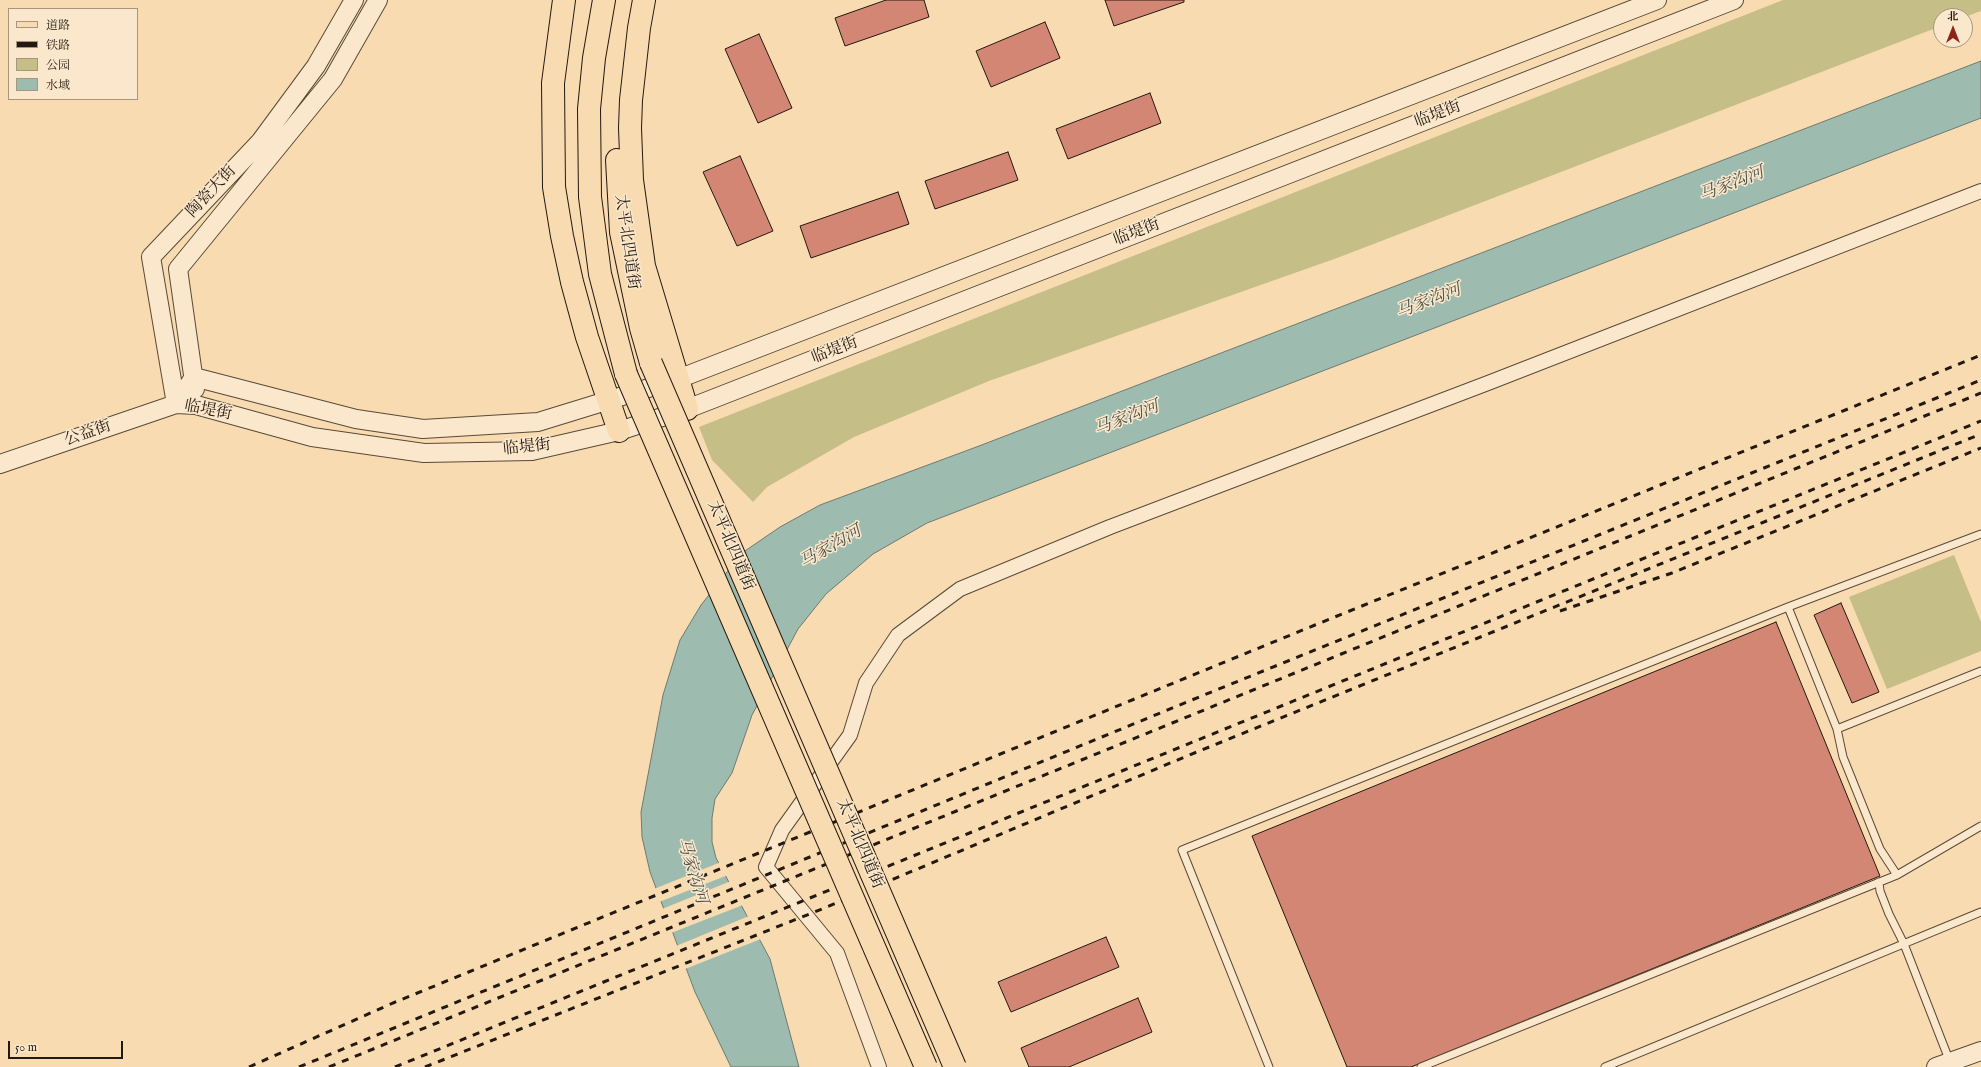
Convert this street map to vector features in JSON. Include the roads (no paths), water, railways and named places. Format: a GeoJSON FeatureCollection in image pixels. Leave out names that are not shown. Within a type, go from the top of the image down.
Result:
{"type":"FeatureCollection","features":[{"type":"Feature","properties":{"kind":"main road"},"geometry":{"type":"LineString","coordinates":[[564,0],[553,83],[554,187],[562,236],[572,282],[587,336],[619,431]]}},
{"type":"Feature","properties":{"kind":"main road","name":"太平北四道街"},"geometry":{"type":"LineString","coordinates":[[604,0],[594,58],[589,109],[590,197],[600,274],[626,374],[926,1067]]}},
{"type":"Feature","properties":{"kind":"main road","name":"太平北四道街"},"geometry":{"type":"LineString","coordinates":[[630,0],[619,74],[616,145],[618,188],[621,232],[630,280],[651,363],[955,1067]]}},
{"type":"Feature","properties":{"kind":"main road","name":"太平北四道街"},"geometry":{"type":"LineString","coordinates":[[644,0],[639,28],[631,100],[630,128],[632,180],[644,266],[687,409]]}},
{"type":"Feature","properties":{"kind":"street","name":"陶瓷大街"},"geometry":{"type":"LineString","coordinates":[[176,404],[151,257],[260,142],[316,66],[354,0]]}},
{"type":"Feature","properties":{"kind":"street","name":"陶瓷大街"},"geometry":{"type":"LineString","coordinates":[[196,405],[194,377],[178,269],[333,79],[378,0]]}},
{"type":"Feature","properties":{"kind":"street","name":"临堤街"},"geometry":{"type":"LineString","coordinates":[[176,404],[194,377],[356,419],[423,429],[538,422],[608,399],[678,379],[1657,0]]}},
{"type":"Feature","properties":{"kind":"street","name":"临堤街"},"geometry":{"type":"LineString","coordinates":[[176,404],[196,405],[312,437],[424,453],[532,451],[619,431],[687,409],[1734,0]]}},
{"type":"Feature","properties":{"kind":"street"},"geometry":{"type":"LineString","coordinates":[[879,1067],[837,953],[766,867],[782,830],[850,735],[866,683],[898,635],[960,589],[1110,527],[1495,380],[1981,191]]}},
{"type":"Feature","properties":{"kind":"street","name":"公益街"},"geometry":{"type":"LineString","coordinates":[[0,464],[176,404]]}},
{"type":"Feature","properties":{"kind":"street"},"geometry":{"type":"LineString","coordinates":[[1943,1064],[1981,1050]]}},
{"type":"Feature","properties":{"kind":"lane"},"geometry":{"type":"LineString","coordinates":[[1269,1067],[1182,850],[1788,607],[1981,534]]}},
{"type":"Feature","properties":{"kind":"lane"},"geometry":{"type":"LineString","coordinates":[[1788,607],[1838,729],[1845,763],[1880,849],[1897,875]]}},
{"type":"Feature","properties":{"kind":"lane"},"geometry":{"type":"LineString","coordinates":[[1838,729],[1981,671]]}},
{"type":"Feature","properties":{"kind":"lane"},"geometry":{"type":"LineString","coordinates":[[1421,1067],[1897,875],[1981,826]]}},
{"type":"Feature","properties":{"kind":"lane"},"geometry":{"type":"LineString","coordinates":[[1879,882],[1880,891],[1889,914],[1904,944],[1943,1064]]}},
{"type":"Feature","properties":{"kind":"lane"},"geometry":{"type":"LineString","coordinates":[[1605,1067],[1981,912]]}},
{"type":"Feature","properties":{"kind":"water","name":"马家沟河"},"geometry":{"type":"Polygon","coordinates":[[[1981,61],[1981,118],[927,523],[873,554],[826,594],[798,629],[752,715],[732,773],[715,799],[712,818],[712,842],[716,858],[770,959],[799,1067],[731,1067],[695,992],[650,872],[642,837],[641,812],[663,695],[680,640],[701,605],[742,553],[780,527],[820,505],[979,446],[1981,61]]]}},
{"type":"Feature","properties":{"kind":"railway"},"geometry":{"type":"LineString","coordinates":[[249,1067],[393,1003],[1315,625],[1981,355]]}},
{"type":"Feature","properties":{"kind":"railway"},"geometry":{"type":"LineString","coordinates":[[299,1067],[1204,695],[1981,380]]}},
{"type":"Feature","properties":{"kind":"railway"},"geometry":{"type":"LineString","coordinates":[[329,1067],[1981,393]]}},
{"type":"Feature","properties":{"kind":"railway"},"geometry":{"type":"LineString","coordinates":[[395,1067],[1981,421]]}},
{"type":"Feature","properties":{"kind":"railway"},"geometry":{"type":"LineString","coordinates":[[425,1067],[822,909],[1187,756],[1981,434]]}},
{"type":"Feature","properties":{"kind":"railway"},"geometry":{"type":"LineString","coordinates":[[1560,611],[1672,573],[1981,448]]}}]}
